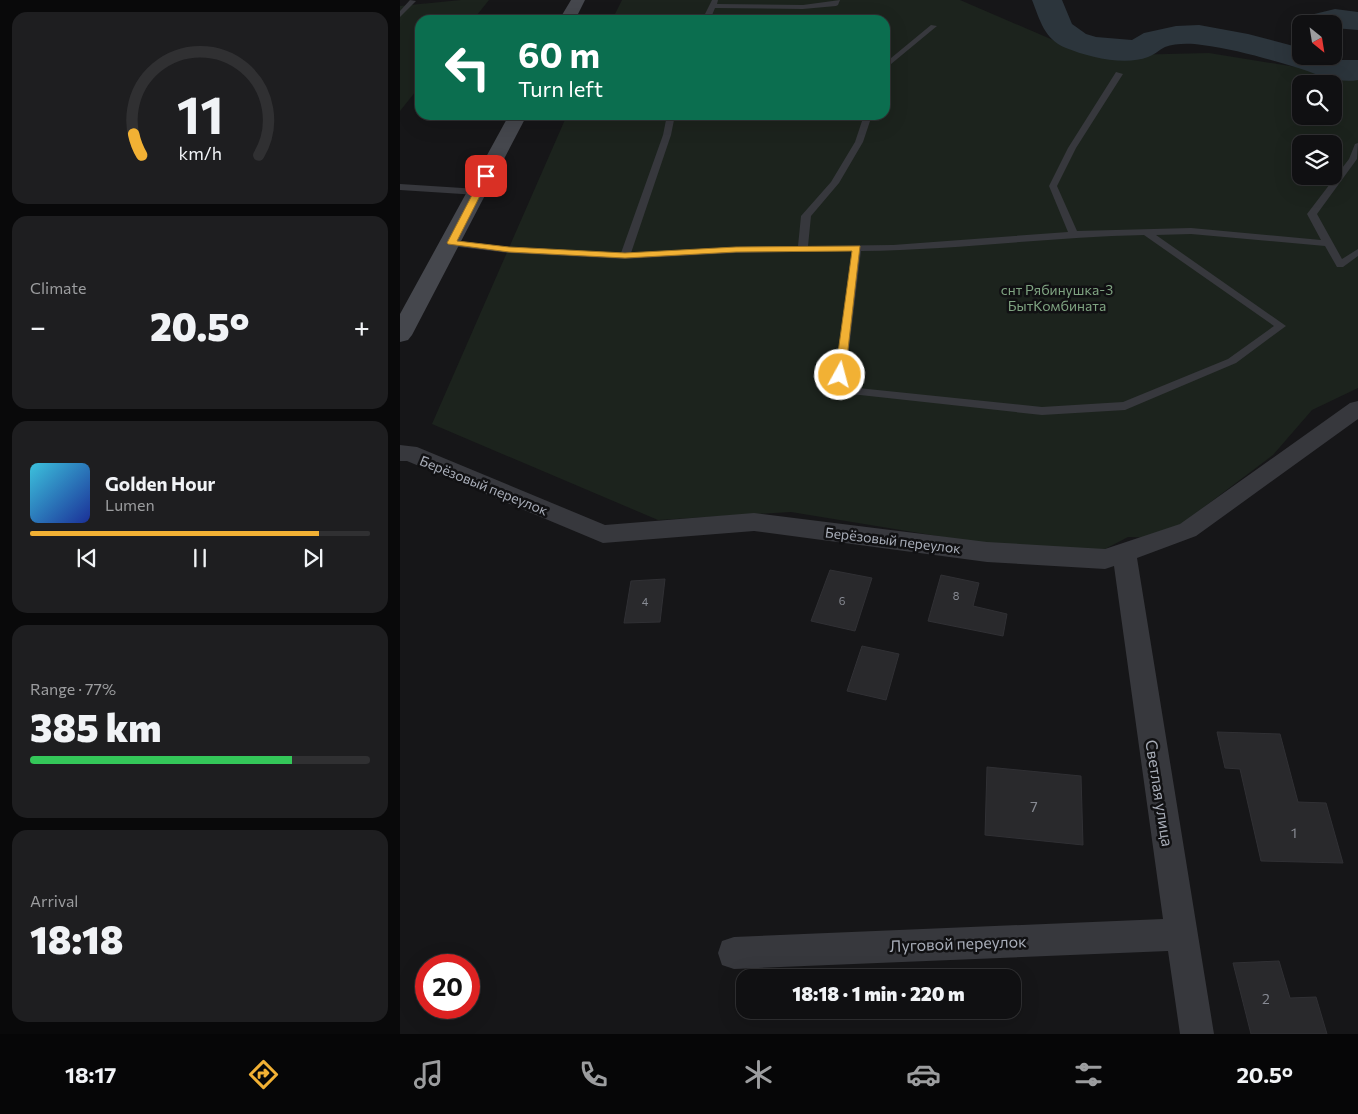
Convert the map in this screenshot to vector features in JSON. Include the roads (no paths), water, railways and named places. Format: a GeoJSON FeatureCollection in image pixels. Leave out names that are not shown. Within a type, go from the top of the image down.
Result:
{"type":"FeatureCollection","features":[{"type":"Feature","properties":{"kind":"main road"},"geometry":{"type":"LineString","coordinates":[[570,15],[578,0]]}},
{"type":"Feature","properties":{"kind":"main road"},"geometry":{"type":"LineString","coordinates":[[400,335],[515,120]]}},
{"type":"Feature","properties":{"kind":"street","name":"Берёзовый переулок"},"geometry":{"type":"LineString","coordinates":[[400,453],[409,453],[603,534],[754,522],[987,552],[1105,560],[1188,530],[1358,408]]}},
{"type":"Feature","properties":{"kind":"street","name":"Светлая улица"},"geometry":{"type":"LineString","coordinates":[[1124,553],[1197,1034]]}},
{"type":"Feature","properties":{"kind":"street","name":"Луговой переулок"},"geometry":{"type":"LineString","coordinates":[[734,952],[1182,934]]}},
{"type":"Feature","properties":{"kind":"lane"},"geometry":{"type":"LineString","coordinates":[[400,14],[412,0]]}},
{"type":"Feature","properties":{"kind":"lane"},"geometry":{"type":"LineString","coordinates":[[708,15],[713,3],[802,7],[836,4],[837,0]]}},
{"type":"Feature","properties":{"kind":"lane"},"geometry":{"type":"LineString","coordinates":[[890,63],[933,26]]}},
{"type":"Feature","properties":{"kind":"lane"},"geometry":{"type":"LineString","coordinates":[[1074,234],[1052,186],[1072,148],[1118,74]]}},
{"type":"Feature","properties":{"kind":"lane"},"geometry":{"type":"LineString","coordinates":[[625,256],[667,135],[670,120]]}},
{"type":"Feature","properties":{"kind":"lane"},"geometry":{"type":"LineString","coordinates":[[803,249],[806,216],[835,183],[859,142],[866,120]]}},
{"type":"Feature","properties":{"kind":"lane"},"geometry":{"type":"LineString","coordinates":[[1358,146],[1353,159],[1312,214],[1340,265],[1358,252]]}},
{"type":"Feature","properties":{"kind":"lane"},"geometry":{"type":"LineString","coordinates":[[400,187],[478,192]]}},
{"type":"Feature","properties":{"kind":"lane"},"geometry":{"type":"LineString","coordinates":[[451,243],[509,250],[625,256],[736,250],[893,248],[1074,234],[1191,231],[1328,243]]}},
{"type":"Feature","properties":{"kind":"lane"},"geometry":{"type":"LineString","coordinates":[[857,248],[840,375],[855,390],[1042,411],[1124,406],[1232,361],[1281,326],[1146,232]]}},
{"type":"Feature","properties":{"kind":"waterway"},"geometry":{"type":"LineString","coordinates":[[1047,0],[1059,29],[1075,40],[1096,47],[1138,50],[1155,40],[1176,35],[1199,35],[1248,43],[1335,69],[1358,70]]}},
{"type":"Feature","properties":{"kind":"waterway"},"geometry":{"type":"LineString","coordinates":[[1342,19],[1358,21]]}},
{"type":"Feature","properties":{"kind":"park label","name":"снт Рябинушка-3 БытКомбината"},"geometry":{"type":"Point","coordinates":[1057,298]}}]}
